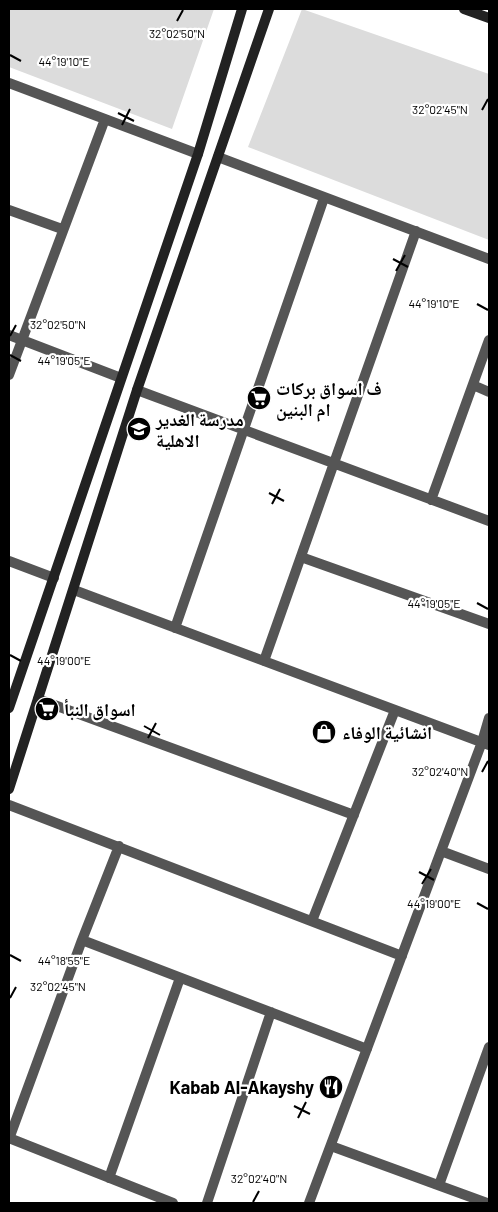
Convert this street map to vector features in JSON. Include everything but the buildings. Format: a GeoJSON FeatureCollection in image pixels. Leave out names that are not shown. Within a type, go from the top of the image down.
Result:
{"type":"FeatureCollection","features":[{"type":"Feature","properties":{"kind":"street"},"geometry":{"type":"LineString","coordinates":[[9,708],[13,682],[54,578],[198,154],[242,9]]}},
{"type":"Feature","properties":{"kind":"street"},"geometry":{"type":"LineString","coordinates":[[464,9],[489,18]]}},
{"type":"Feature","properties":{"kind":"street"},"geometry":{"type":"LineString","coordinates":[[9,789],[137,390],[268,10]]}},
{"type":"Feature","properties":{"kind":"street"},"geometry":{"type":"LineString","coordinates":[[9,83],[198,154]]}},
{"type":"Feature","properties":{"kind":"street"},"geometry":{"type":"LineString","coordinates":[[9,375],[62,229],[105,119]]}},
{"type":"Feature","properties":{"kind":"street"},"geometry":{"type":"LineString","coordinates":[[218,157],[489,260]]}},
{"type":"Feature","properties":{"kind":"street"},"geometry":{"type":"LineString","coordinates":[[175,628],[324,198]]}},
{"type":"Feature","properties":{"kind":"street"},"geometry":{"type":"LineString","coordinates":[[9,210],[62,229]]}},
{"type":"Feature","properties":{"kind":"street"},"geometry":{"type":"LineString","coordinates":[[264,661],[416,231]]}},
{"type":"Feature","properties":{"kind":"street"},"geometry":{"type":"LineString","coordinates":[[9,335],[121,378]]}},
{"type":"Feature","properties":{"kind":"street"},"geometry":{"type":"LineString","coordinates":[[431,500],[489,340]]}},
{"type":"Feature","properties":{"kind":"street"},"geometry":{"type":"LineString","coordinates":[[473,385],[489,392]]}},
{"type":"Feature","properties":{"kind":"street"},"geometry":{"type":"LineString","coordinates":[[137,390],[489,521]]}},
{"type":"Feature","properties":{"kind":"street"},"geometry":{"type":"LineString","coordinates":[[301,557],[489,624]]}},
{"type":"Feature","properties":{"kind":"street"},"geometry":{"type":"LineString","coordinates":[[9,561],[54,578]]}},
{"type":"Feature","properties":{"kind":"street"},"geometry":{"type":"LineString","coordinates":[[74,590],[485,744]]}},
{"type":"Feature","properties":{"kind":"street"},"geometry":{"type":"LineString","coordinates":[[38,699],[354,815]]}},
{"type":"Feature","properties":{"kind":"street"},"geometry":{"type":"LineString","coordinates":[[312,921],[395,710]]}},
{"type":"Feature","properties":{"kind":"street"},"geometry":{"type":"LineString","coordinates":[[309,1203],[441,851],[485,744],[489,718]]}},
{"type":"Feature","properties":{"kind":"street"},"geometry":{"type":"LineString","coordinates":[[9,753],[16,752],[22,748]]}},
{"type":"Feature","properties":{"kind":"street"},"geometry":{"type":"LineString","coordinates":[[9,805],[402,956]]}},
{"type":"Feature","properties":{"kind":"street"},"geometry":{"type":"LineString","coordinates":[[119,846],[9,1138],[173,1203]]}},
{"type":"Feature","properties":{"kind":"street"},"geometry":{"type":"LineString","coordinates":[[441,851],[489,869]]}},
{"type":"Feature","properties":{"kind":"street"},"geometry":{"type":"LineString","coordinates":[[82,940],[367,1049]]}},
{"type":"Feature","properties":{"kind":"street"},"geometry":{"type":"LineString","coordinates":[[109,1178],[180,978]]}},
{"type":"Feature","properties":{"kind":"street"},"geometry":{"type":"LineString","coordinates":[[207,1203],[270,1012]]}},
{"type":"Feature","properties":{"kind":"street"},"geometry":{"type":"LineString","coordinates":[[439,1185],[489,1047]]}},
{"type":"Feature","properties":{"kind":"street"},"geometry":{"type":"LineString","coordinates":[[331,1146],[487,1203]]}},
{"type":"Feature","properties":{"kind":"shaded area"},"geometry":{"type":"Polygon","coordinates":[[[9,9],[214,9],[172,129],[9,67],[9,9]]]}},
{"type":"Feature","properties":{"kind":"shaded area"},"geometry":{"type":"Polygon","coordinates":[[[302,9],[489,74],[489,240],[248,147],[302,9]]]}},
{"type":"Feature","properties":{"kind":"place","name":"ف اسواق بركات ام البنين"},"geometry":{"type":"Point","coordinates":[259,398]}},
{"type":"Feature","properties":{"kind":"place","name":"مدرسة الغدير الاهلية"},"geometry":{"type":"Point","coordinates":[139,429]}},
{"type":"Feature","properties":{"kind":"place","name":"اسواق النبأ"},"geometry":{"type":"Point","coordinates":[47,709]}},
{"type":"Feature","properties":{"kind":"place","name":"انشائية الوفاء"},"geometry":{"type":"Point","coordinates":[324,732]}},
{"type":"Feature","properties":{"kind":"place","name":"Kabab Al-Akayshy"},"geometry":{"type":"Point","coordinates":[331,1087]}}]}
